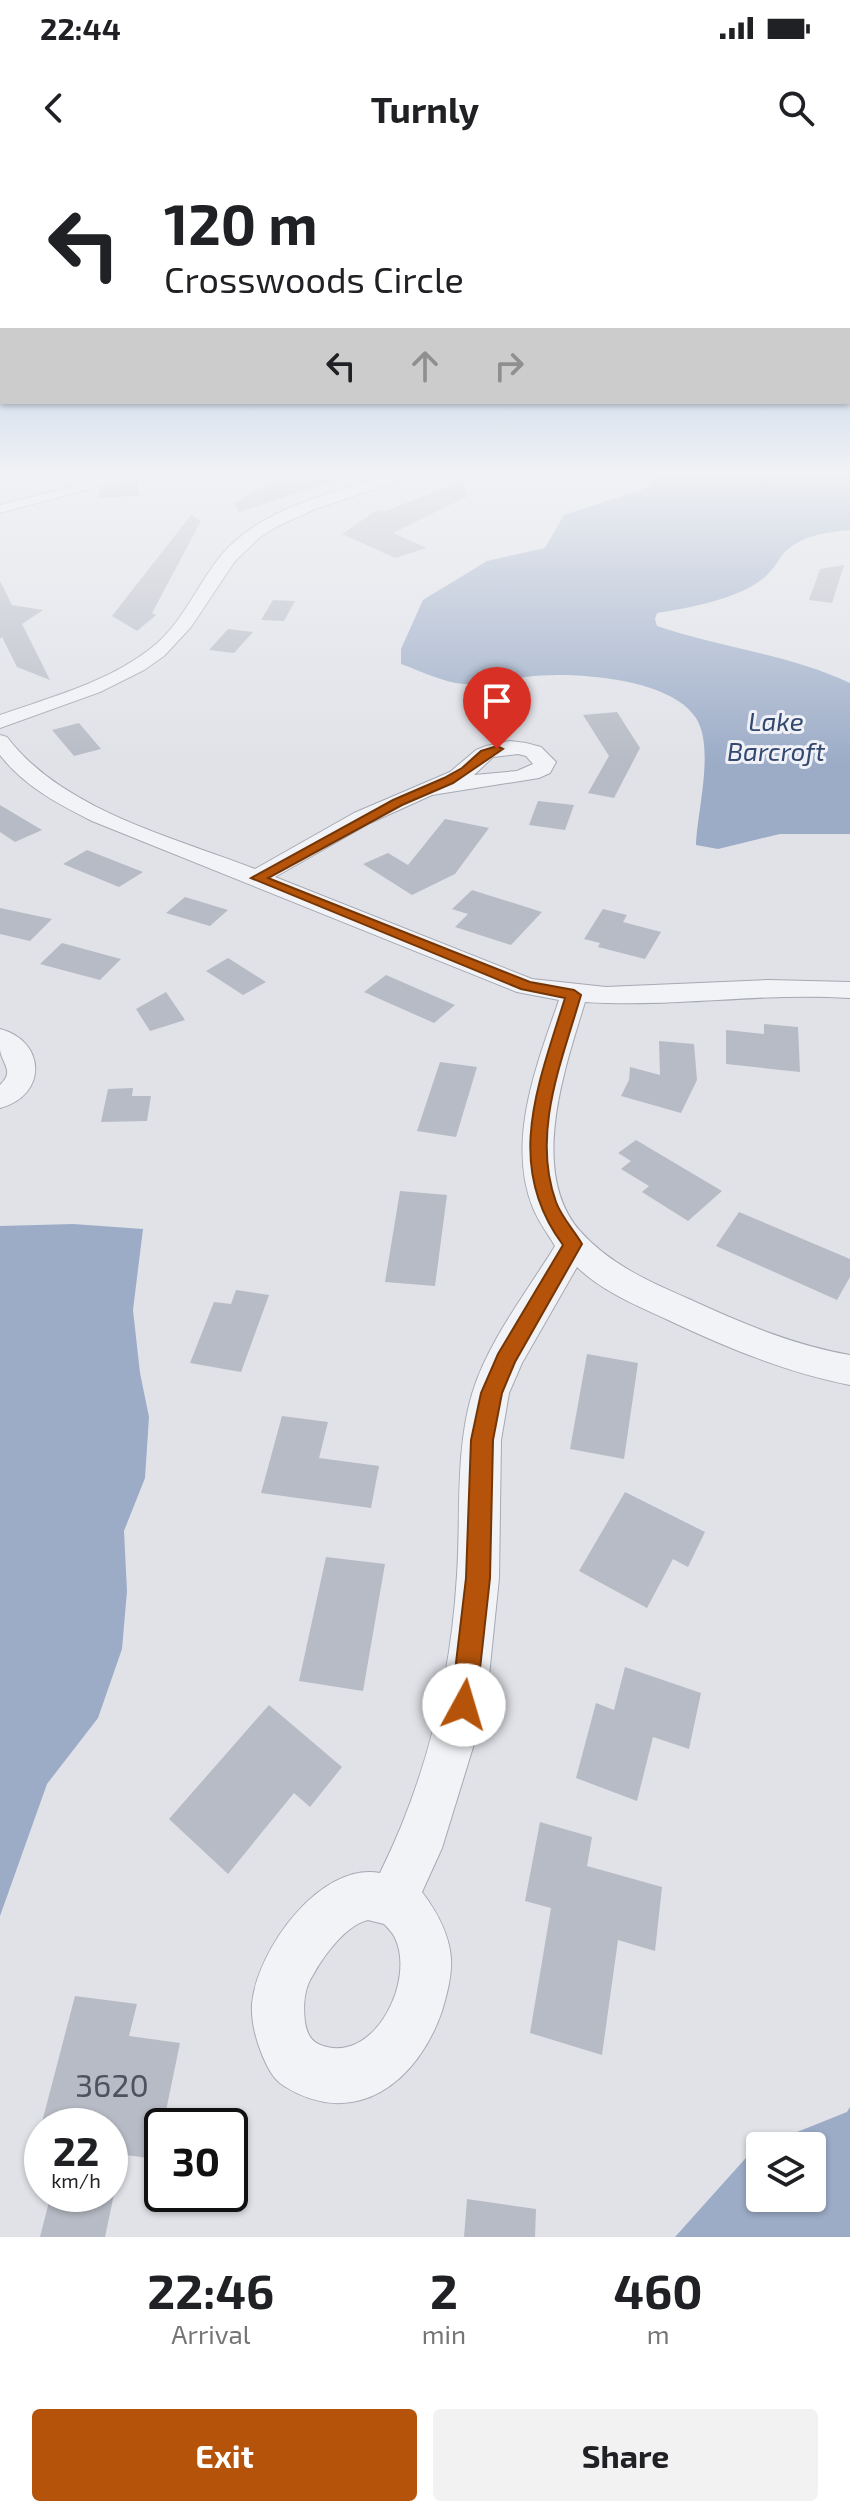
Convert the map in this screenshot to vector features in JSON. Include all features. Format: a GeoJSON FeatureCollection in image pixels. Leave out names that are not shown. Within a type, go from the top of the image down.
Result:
{"type":"FeatureCollection","features":[{"type":"Feature","properties":{"kind":"street"},"geometry":{"type":"LineString","coordinates":[[0,722],[99,684],[150,657],[189,618],[218,571]]}},
{"type":"Feature","properties":{"kind":"street"},"geometry":{"type":"LineString","coordinates":[[0,741],[25,773],[71,802],[526,986],[574,995],[644,995],[774,986],[850,990]]}},
{"type":"Feature","properties":{"kind":"street"},"geometry":{"type":"LineString","coordinates":[[257,878],[426,790]]}},
{"type":"Feature","properties":{"kind":"street"},"geometry":{"type":"LineString","coordinates":[[574,995],[541,1101],[537,1140],[545,1199],[555,1221],[596,1266],[626,1285],[696,1318],[786,1354],[850,1370]]}},
{"type":"Feature","properties":{"kind":"street"},"geometry":{"type":"LineString","coordinates":[[0,1038],[18,1052],[23,1063],[22,1075],[14,1089],[0,1098]]}},
{"type":"Feature","properties":{"kind":"street"},"geometry":{"type":"LineString","coordinates":[[393,1900],[418,1848],[464,1705],[478,1578],[482,1440],[491,1393],[505,1359],[573,1244]]}},
{"type":"Feature","properties":{"kind":"water","name":"Lake Barcroft"},"geometry":{"type":"Polygon","coordinates":[[[471,571],[770,571],[757,583],[731,596],[657,613],[657,626],[803,665],[850,683],[850,834],[780,834],[718,849],[696,845],[704,780],[704,746],[696,718],[683,704],[642,685],[617,680],[544,675],[480,684],[457,683],[401,664],[401,649],[423,600],[471,571]]]}},
{"type":"Feature","properties":{"kind":"water"},"geometry":{"type":"Polygon","coordinates":[[[73,1224],[143,1229],[133,1310],[149,1417],[145,1478],[124,1531],[127,1591],[122,1649],[98,1718],[47,1784],[0,1916],[0,1226],[73,1224]]]}},
{"type":"Feature","properties":{"kind":"water"},"geometry":{"type":"Polygon","coordinates":[[[850,2107],[850,2237],[675,2237],[746,2158],[746,2212],[826,2212],[826,2132],[797,2132],[847,2112],[850,2107]]]}},
{"type":"Feature","properties":{"kind":"building"},"geometry":{"type":"Polygon","coordinates":[[[147,571],[174,571],[152,613],[156,615],[137,631],[112,616],[147,571]]]}},
{"type":"Feature","properties":{"kind":"building"},"geometry":{"type":"Polygon","coordinates":[[[819,571],[842,571],[832,603],[809,600],[819,571]]]}},
{"type":"Feature","properties":{"kind":"building"},"geometry":{"type":"Polygon","coordinates":[[[0,581],[12,605],[43,610],[22,624],[50,680],[17,667],[2,637],[0,639],[0,581]]]}},
{"type":"Feature","properties":{"kind":"building"},"geometry":{"type":"Polygon","coordinates":[[[273,600],[295,601],[284,621],[261,620],[273,600]]]}},
{"type":"Feature","properties":{"kind":"building"},"geometry":{"type":"Polygon","coordinates":[[[228,629],[253,632],[234,653],[209,650],[228,629]]]}},
{"type":"Feature","properties":{"kind":"building"},"geometry":{"type":"Polygon","coordinates":[[[617,712],[640,748],[614,798],[588,793],[609,756],[583,715],[617,712]]]}},
{"type":"Feature","properties":{"kind":"building"},"geometry":{"type":"Polygon","coordinates":[[[79,723],[101,749],[74,756],[52,730],[79,723]]]}},
{"type":"Feature","properties":{"kind":"building"},"geometry":{"type":"Polygon","coordinates":[[[538,801],[574,805],[565,830],[529,825],[538,801]]]}},
{"type":"Feature","properties":{"kind":"building"},"geometry":{"type":"Polygon","coordinates":[[[0,805],[42,830],[15,842],[0,832],[0,805]]]}},
{"type":"Feature","properties":{"kind":"building"},"geometry":{"type":"Polygon","coordinates":[[[445,819],[489,828],[455,874],[412,895],[363,864],[388,853],[408,865],[445,819]]]}},
{"type":"Feature","properties":{"kind":"building"},"geometry":{"type":"Polygon","coordinates":[[[87,850],[143,872],[119,887],[63,864],[87,850]]]}},
{"type":"Feature","properties":{"kind":"building"},"geometry":{"type":"Polygon","coordinates":[[[472,890],[542,912],[511,945],[455,927],[468,914],[452,909],[472,890]]]}},
{"type":"Feature","properties":{"kind":"building"},"geometry":{"type":"Polygon","coordinates":[[[185,897],[228,910],[210,926],[166,913],[185,897]]]}},
{"type":"Feature","properties":{"kind":"building"},"geometry":{"type":"Polygon","coordinates":[[[0,908],[52,919],[30,941],[0,934],[0,908]]]}},
{"type":"Feature","properties":{"kind":"building"},"geometry":{"type":"Polygon","coordinates":[[[603,909],[627,915],[623,922],[661,932],[645,959],[598,947],[600,943],[584,939],[603,909]]]}},
{"type":"Feature","properties":{"kind":"building"},"geometry":{"type":"Polygon","coordinates":[[[62,943],[121,959],[100,980],[40,964],[62,943]]]}},
{"type":"Feature","properties":{"kind":"building"},"geometry":{"type":"Polygon","coordinates":[[[228,958],[266,982],[243,995],[206,971],[228,958]]]}},
{"type":"Feature","properties":{"kind":"building"},"geometry":{"type":"Polygon","coordinates":[[[386,975],[455,1005],[434,1023],[364,992],[386,975]]]}},
{"type":"Feature","properties":{"kind":"building"},"geometry":{"type":"Polygon","coordinates":[[[166,992],[185,1020],[150,1031],[136,1009],[166,992]]]}},
{"type":"Feature","properties":{"kind":"building"},"geometry":{"type":"Polygon","coordinates":[[[764,1024],[798,1027],[800,1072],[726,1064],[726,1030],[764,1034],[764,1024]]]}},
{"type":"Feature","properties":{"kind":"building"},"geometry":{"type":"Polygon","coordinates":[[[659,1041],[694,1044],[697,1080],[681,1113],[621,1096],[629,1080],[630,1067],[660,1075],[659,1041]]]}},
{"type":"Feature","properties":{"kind":"building"},"geometry":{"type":"Polygon","coordinates":[[[440,1062],[477,1067],[456,1137],[417,1131],[440,1062]]]}},
{"type":"Feature","properties":{"kind":"building"},"geometry":{"type":"Polygon","coordinates":[[[133,1088],[132,1096],[151,1096],[147,1121],[101,1122],[108,1089],[133,1088]]]}},
{"type":"Feature","properties":{"kind":"building"},"geometry":{"type":"Polygon","coordinates":[[[636,1140],[722,1191],[688,1221],[642,1192],[649,1186],[621,1169],[631,1161],[618,1153],[636,1140]]]}},
{"type":"Feature","properties":{"kind":"building"},"geometry":{"type":"Polygon","coordinates":[[[400,1191],[447,1195],[435,1286],[385,1282],[400,1191]]]}},
{"type":"Feature","properties":{"kind":"building"},"geometry":{"type":"Polygon","coordinates":[[[739,1212],[850,1259],[850,1277],[837,1300],[716,1246],[739,1212]]]}},
{"type":"Feature","properties":{"kind":"building"},"geometry":{"type":"Polygon","coordinates":[[[236,1290],[269,1295],[241,1372],[190,1363],[214,1302],[231,1304],[236,1290]]]}},
{"type":"Feature","properties":{"kind":"building"},"geometry":{"type":"Polygon","coordinates":[[[587,1354],[638,1363],[624,1459],[570,1449],[587,1354]]]}},
{"type":"Feature","properties":{"kind":"building"},"geometry":{"type":"Polygon","coordinates":[[[282,1416],[328,1422],[319,1458],[379,1466],[371,1508],[261,1493],[282,1416]]]}},
{"type":"Feature","properties":{"kind":"building"},"geometry":{"type":"Polygon","coordinates":[[[625,1492],[705,1532],[688,1567],[673,1559],[647,1608],[579,1571],[625,1492]]]}},
{"type":"Feature","properties":{"kind":"building"},"geometry":{"type":"Polygon","coordinates":[[[326,1557],[385,1564],[363,1691],[299,1681],[326,1557]]]}},
{"type":"Feature","properties":{"kind":"building"},"geometry":{"type":"Polygon","coordinates":[[[625,1667],[701,1693],[689,1749],[653,1737],[637,1801],[576,1778],[596,1703],[614,1710],[625,1667]]]}},
{"type":"Feature","properties":{"kind":"building"},"geometry":{"type":"Polygon","coordinates":[[[269,1705],[342,1767],[310,1807],[294,1793],[228,1874],[169,1819],[269,1705]]]}},
{"type":"Feature","properties":{"kind":"building"},"geometry":{"type":"Polygon","coordinates":[[[540,1822],[592,1837],[587,1866],[662,1887],[655,1951],[618,1940],[602,2055],[530,2033],[551,1908],[525,1901],[540,1822]]]}},
{"type":"Feature","properties":{"kind":"building"},"geometry":{"type":"Polygon","coordinates":[[[75,1996],[137,2004],[129,2036],[180,2043],[167,2108],[144,2108],[144,2157],[128,2155],[128,2108],[46,2108],[75,1996]]]}},
{"type":"Feature","properties":{"kind":"building"},"geometry":{"type":"Polygon","coordinates":[[[467,2199],[536,2209],[535,2237],[464,2237],[467,2199]]]}},
{"type":"Feature","properties":{"kind":"building"},"geometry":{"type":"Polygon","coordinates":[[[46,2212],[110,2212],[105,2237],[40,2237],[46,2212]]]}},
{"type":"Feature","properties":{"kind":"route"},"geometry":{"type":"LineString","coordinates":[[464,1705],[478,1578],[482,1440],[491,1393],[505,1359],[573,1244],[555,1221],[545,1199],[537,1140],[541,1101],[574,995],[526,986],[257,878],[398,802],[449,781],[480,757],[497,749]]}}]}
